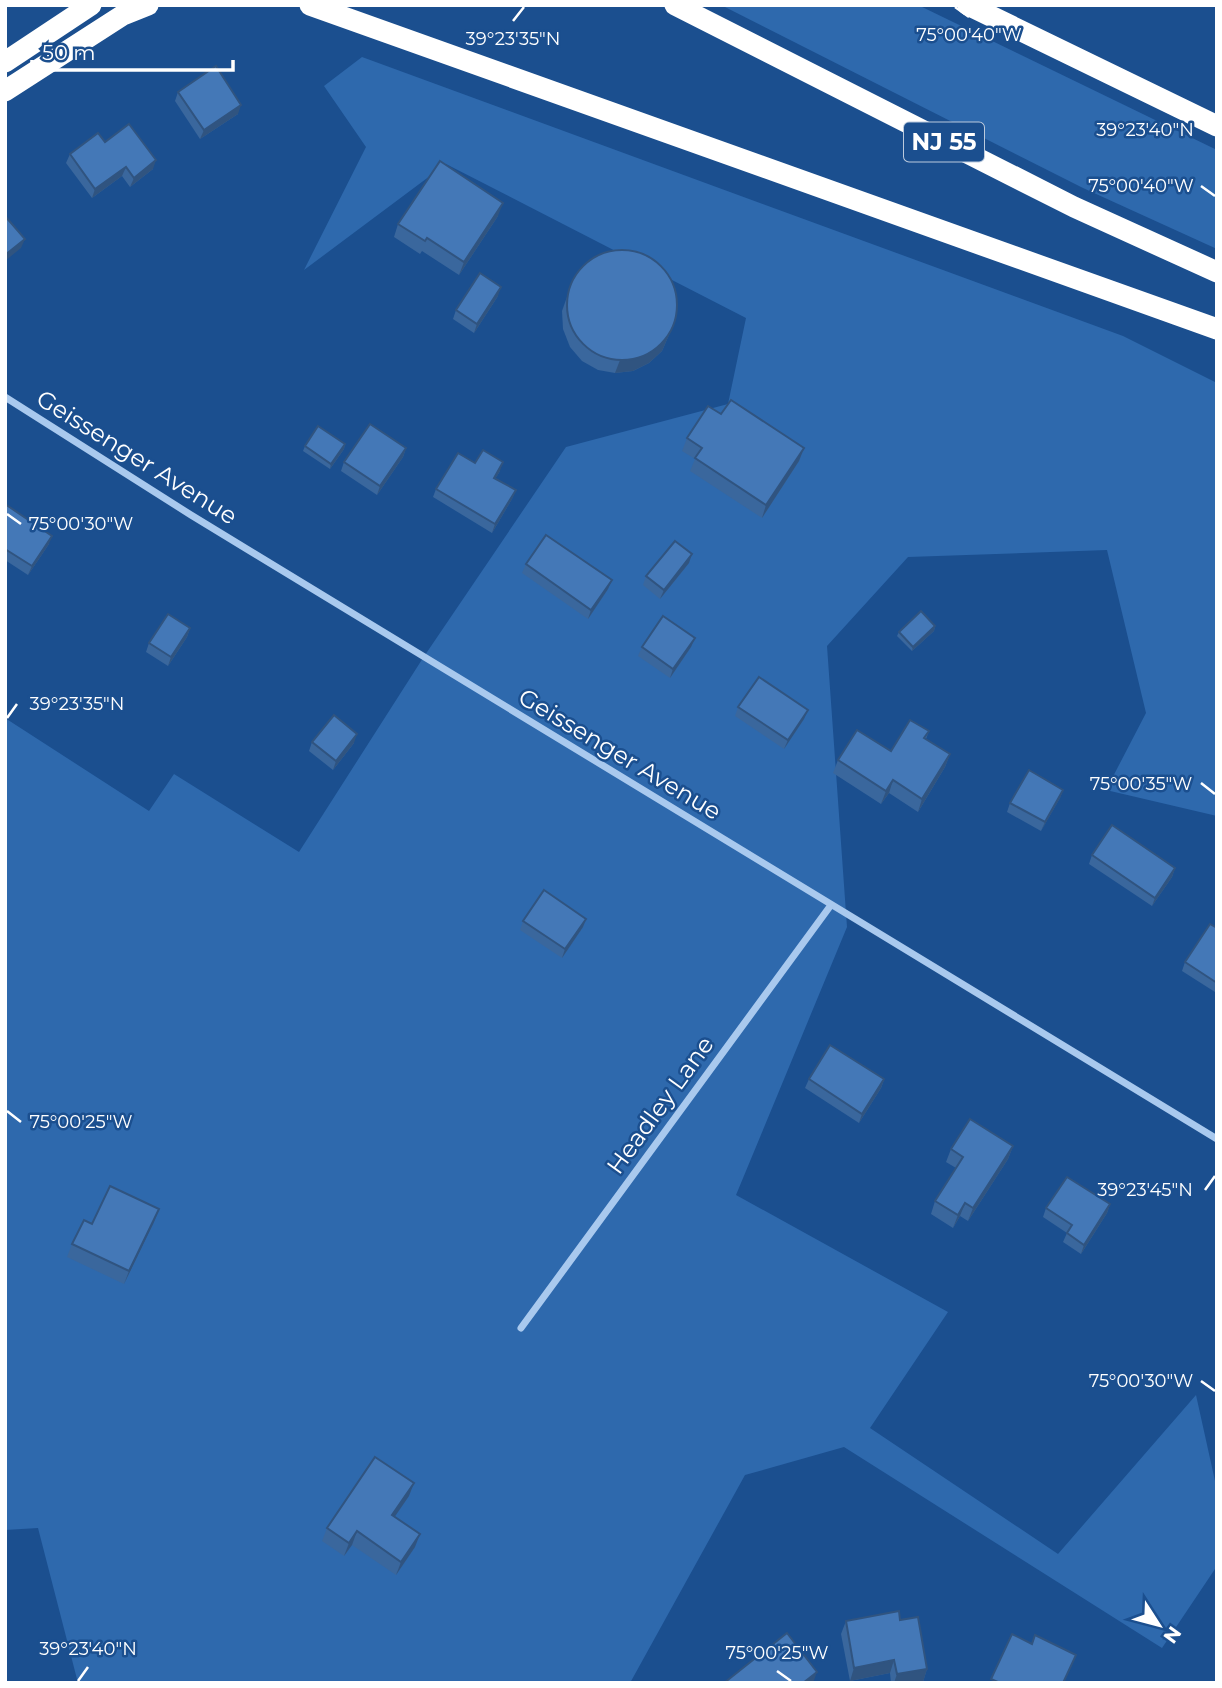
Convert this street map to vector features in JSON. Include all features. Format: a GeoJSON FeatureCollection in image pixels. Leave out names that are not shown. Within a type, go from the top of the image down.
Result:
{"type":"FeatureCollection","features":[{"type":"Feature","properties":{"kind":"highway"},"geometry":{"type":"LineString","coordinates":[[5,62],[91,5]]}},
{"type":"Feature","properties":{"kind":"highway"},"geometry":{"type":"LineString","coordinates":[[5,91],[123,15],[148,5]]}},
{"type":"Feature","properties":{"kind":"highway"},"geometry":{"type":"LineString","coordinates":[[310,5],[1217,329]]}},
{"type":"Feature","properties":{"kind":"highway","name":"NJ 55"},"geometry":{"type":"LineString","coordinates":[[675,5],[1074,207],[1217,272]]}},
{"type":"Feature","properties":{"kind":"highway"},"geometry":{"type":"LineString","coordinates":[[968,5],[1217,126]]}},
{"type":"Feature","properties":{"kind":"street","name":"Geissenger Avenue"},"geometry":{"type":"LineString","coordinates":[[5,397],[191,515],[1217,1139]]}},
{"type":"Feature","properties":{"kind":"street","name":"Headley Lane"},"geometry":{"type":"LineString","coordinates":[[521,1328],[831,905]]}},
{"type":"Feature","properties":{"kind":"shaded area"},"geometry":{"type":"Polygon","coordinates":[[[721,5],[918,5],[1217,150],[1217,249],[1083,188],[721,5]]]}},
{"type":"Feature","properties":{"kind":"shaded area"},"geometry":{"type":"Polygon","coordinates":[[[362,57],[1123,336],[1217,383],[1217,816],[1106,790],[1146,713],[1107,550],[908,557],[827,646],[847,927],[736,1195],[948,1312],[870,1428],[1058,1554],[1196,1395],[1217,1490],[1217,1566],[1162,1648],[844,1447],[745,1475],[630,1683],[78,1683],[38,1528],[5,1530],[5,718],[149,811],[174,774],[299,852],[423,658],[566,447],[728,404],[746,318],[446,164],[304,270],[366,147],[324,86],[362,57]]]}},
{"type":"Feature","properties":{"kind":"building"},"geometry":{"type":"Polygon","coordinates":[[[216,66],[241,105],[204,130],[178,92],[216,66]]]}},
{"type":"Feature","properties":{"kind":"building"},"geometry":{"type":"Polygon","coordinates":[[[129,124],[156,160],[134,178],[126,167],[95,189],[70,154],[98,133],[105,142],[129,124]]]}},
{"type":"Feature","properties":{"kind":"building"},"geometry":{"type":"Polygon","coordinates":[[[440,161],[503,203],[464,262],[427,238],[425,241],[398,224],[440,161]]]}},
{"type":"Feature","properties":{"kind":"building"},"geometry":{"type":"Polygon","coordinates":[[[5,216],[25,239],[5,255],[5,216]]]}},
{"type":"Feature","properties":{"kind":"building"},"geometry":{"type":"Polygon","coordinates":[[[622,250],[643,254],[661,266],[673,284],[677,305],[673,326],[661,344],[643,356],[622,360],[601,356],[583,344],[571,326],[567,305],[571,284],[583,266],[601,254],[622,250]]]}},
{"type":"Feature","properties":{"kind":"building"},"geometry":{"type":"Polygon","coordinates":[[[480,273],[501,287],[477,324],[456,310],[480,273]]]}},
{"type":"Feature","properties":{"kind":"building"},"geometry":{"type":"Polygon","coordinates":[[[731,400],[804,448],[766,505],[695,458],[702,448],[687,438],[708,406],[721,414],[731,400]]]}},
{"type":"Feature","properties":{"kind":"building"},"geometry":{"type":"Polygon","coordinates":[[[370,424],[406,448],[380,486],[344,462],[370,424]]]}},
{"type":"Feature","properties":{"kind":"building"},"geometry":{"type":"Polygon","coordinates":[[[318,426],[345,444],[331,464],[305,446],[318,426]]]}},
{"type":"Feature","properties":{"kind":"building"},"geometry":{"type":"Polygon","coordinates":[[[483,450],[503,462],[494,478],[516,490],[495,524],[436,489],[458,453],[475,463],[483,450]]]}},
{"type":"Feature","properties":{"kind":"building"},"geometry":{"type":"Polygon","coordinates":[[[5,504],[52,536],[32,566],[5,549],[5,504]]]}},
{"type":"Feature","properties":{"kind":"building"},"geometry":{"type":"Polygon","coordinates":[[[546,535],[612,580],[591,610],[526,564],[546,535]]]}},
{"type":"Feature","properties":{"kind":"building"},"geometry":{"type":"Polygon","coordinates":[[[675,541],[692,554],[664,590],[646,576],[675,541]]]}},
{"type":"Feature","properties":{"kind":"building"},"geometry":{"type":"Polygon","coordinates":[[[921,611],[935,626],[913,647],[899,632],[921,611]]]}},
{"type":"Feature","properties":{"kind":"building"},"geometry":{"type":"Polygon","coordinates":[[[168,614],[190,628],[171,657],[149,643],[168,614]]]}},
{"type":"Feature","properties":{"kind":"building"},"geometry":{"type":"Polygon","coordinates":[[[663,616],[695,638],[673,669],[642,647],[663,616]]]}},
{"type":"Feature","properties":{"kind":"building"},"geometry":{"type":"Polygon","coordinates":[[[759,677],[808,710],[788,740],[738,707],[759,677]]]}},
{"type":"Feature","properties":{"kind":"building"},"geometry":{"type":"Polygon","coordinates":[[[334,715],[357,734],[336,761],[312,742],[334,715]]]}},
{"type":"Feature","properties":{"kind":"building"},"geometry":{"type":"Polygon","coordinates":[[[910,720],[929,731],[924,738],[950,754],[922,799],[893,780],[886,791],[838,760],[857,730],[891,751],[910,720]]]}},
{"type":"Feature","properties":{"kind":"building"},"geometry":{"type":"Polygon","coordinates":[[[1029,770],[1063,790],[1045,822],[1010,803],[1029,770]]]}},
{"type":"Feature","properties":{"kind":"building"},"geometry":{"type":"Polygon","coordinates":[[[1112,825],[1175,868],[1155,898],[1092,855],[1112,825]]]}},
{"type":"Feature","properties":{"kind":"building"},"geometry":{"type":"Polygon","coordinates":[[[544,890],[586,919],[565,949],[523,921],[544,890]]]}},
{"type":"Feature","properties":{"kind":"building"},"geometry":{"type":"Polygon","coordinates":[[[1210,924],[1217,928],[1217,983],[1185,962],[1210,924]]]}},
{"type":"Feature","properties":{"kind":"building"},"geometry":{"type":"Polygon","coordinates":[[[830,1045],[884,1079],[862,1114],[809,1079],[830,1045]]]}},
{"type":"Feature","properties":{"kind":"building"},"geometry":{"type":"Polygon","coordinates":[[[970,1119],[1013,1146],[973,1208],[965,1203],[958,1215],[935,1201],[963,1157],[951,1149],[970,1119]]]}},
{"type":"Feature","properties":{"kind":"building"},"geometry":{"type":"Polygon","coordinates":[[[1067,1177],[1110,1204],[1084,1245],[1067,1233],[1072,1225],[1046,1208],[1067,1177]]]}},
{"type":"Feature","properties":{"kind":"building"},"geometry":{"type":"Polygon","coordinates":[[[110,1186],[159,1209],[129,1271],[72,1244],[84,1220],[92,1224],[110,1186]]]}},
{"type":"Feature","properties":{"kind":"building"},"geometry":{"type":"Polygon","coordinates":[[[375,1457],[414,1483],[392,1515],[420,1534],[401,1562],[357,1531],[349,1543],[327,1528],[375,1457]]]}},
{"type":"Feature","properties":{"kind":"building"},"geometry":{"type":"Polygon","coordinates":[[[899,1611],[900,1620],[918,1617],[927,1669],[897,1674],[894,1660],[854,1668],[846,1621],[899,1611]]]}},
{"type":"Feature","properties":{"kind":"building"},"geometry":{"type":"Polygon","coordinates":[[[787,1633],[817,1672],[803,1683],[724,1683],[787,1633]]]}},
{"type":"Feature","properties":{"kind":"building"},"geometry":{"type":"Polygon","coordinates":[[[1012,1634],[1032,1644],[1035,1635],[1076,1655],[1063,1683],[1000,1683],[991,1679],[1012,1634]]]}}]}
